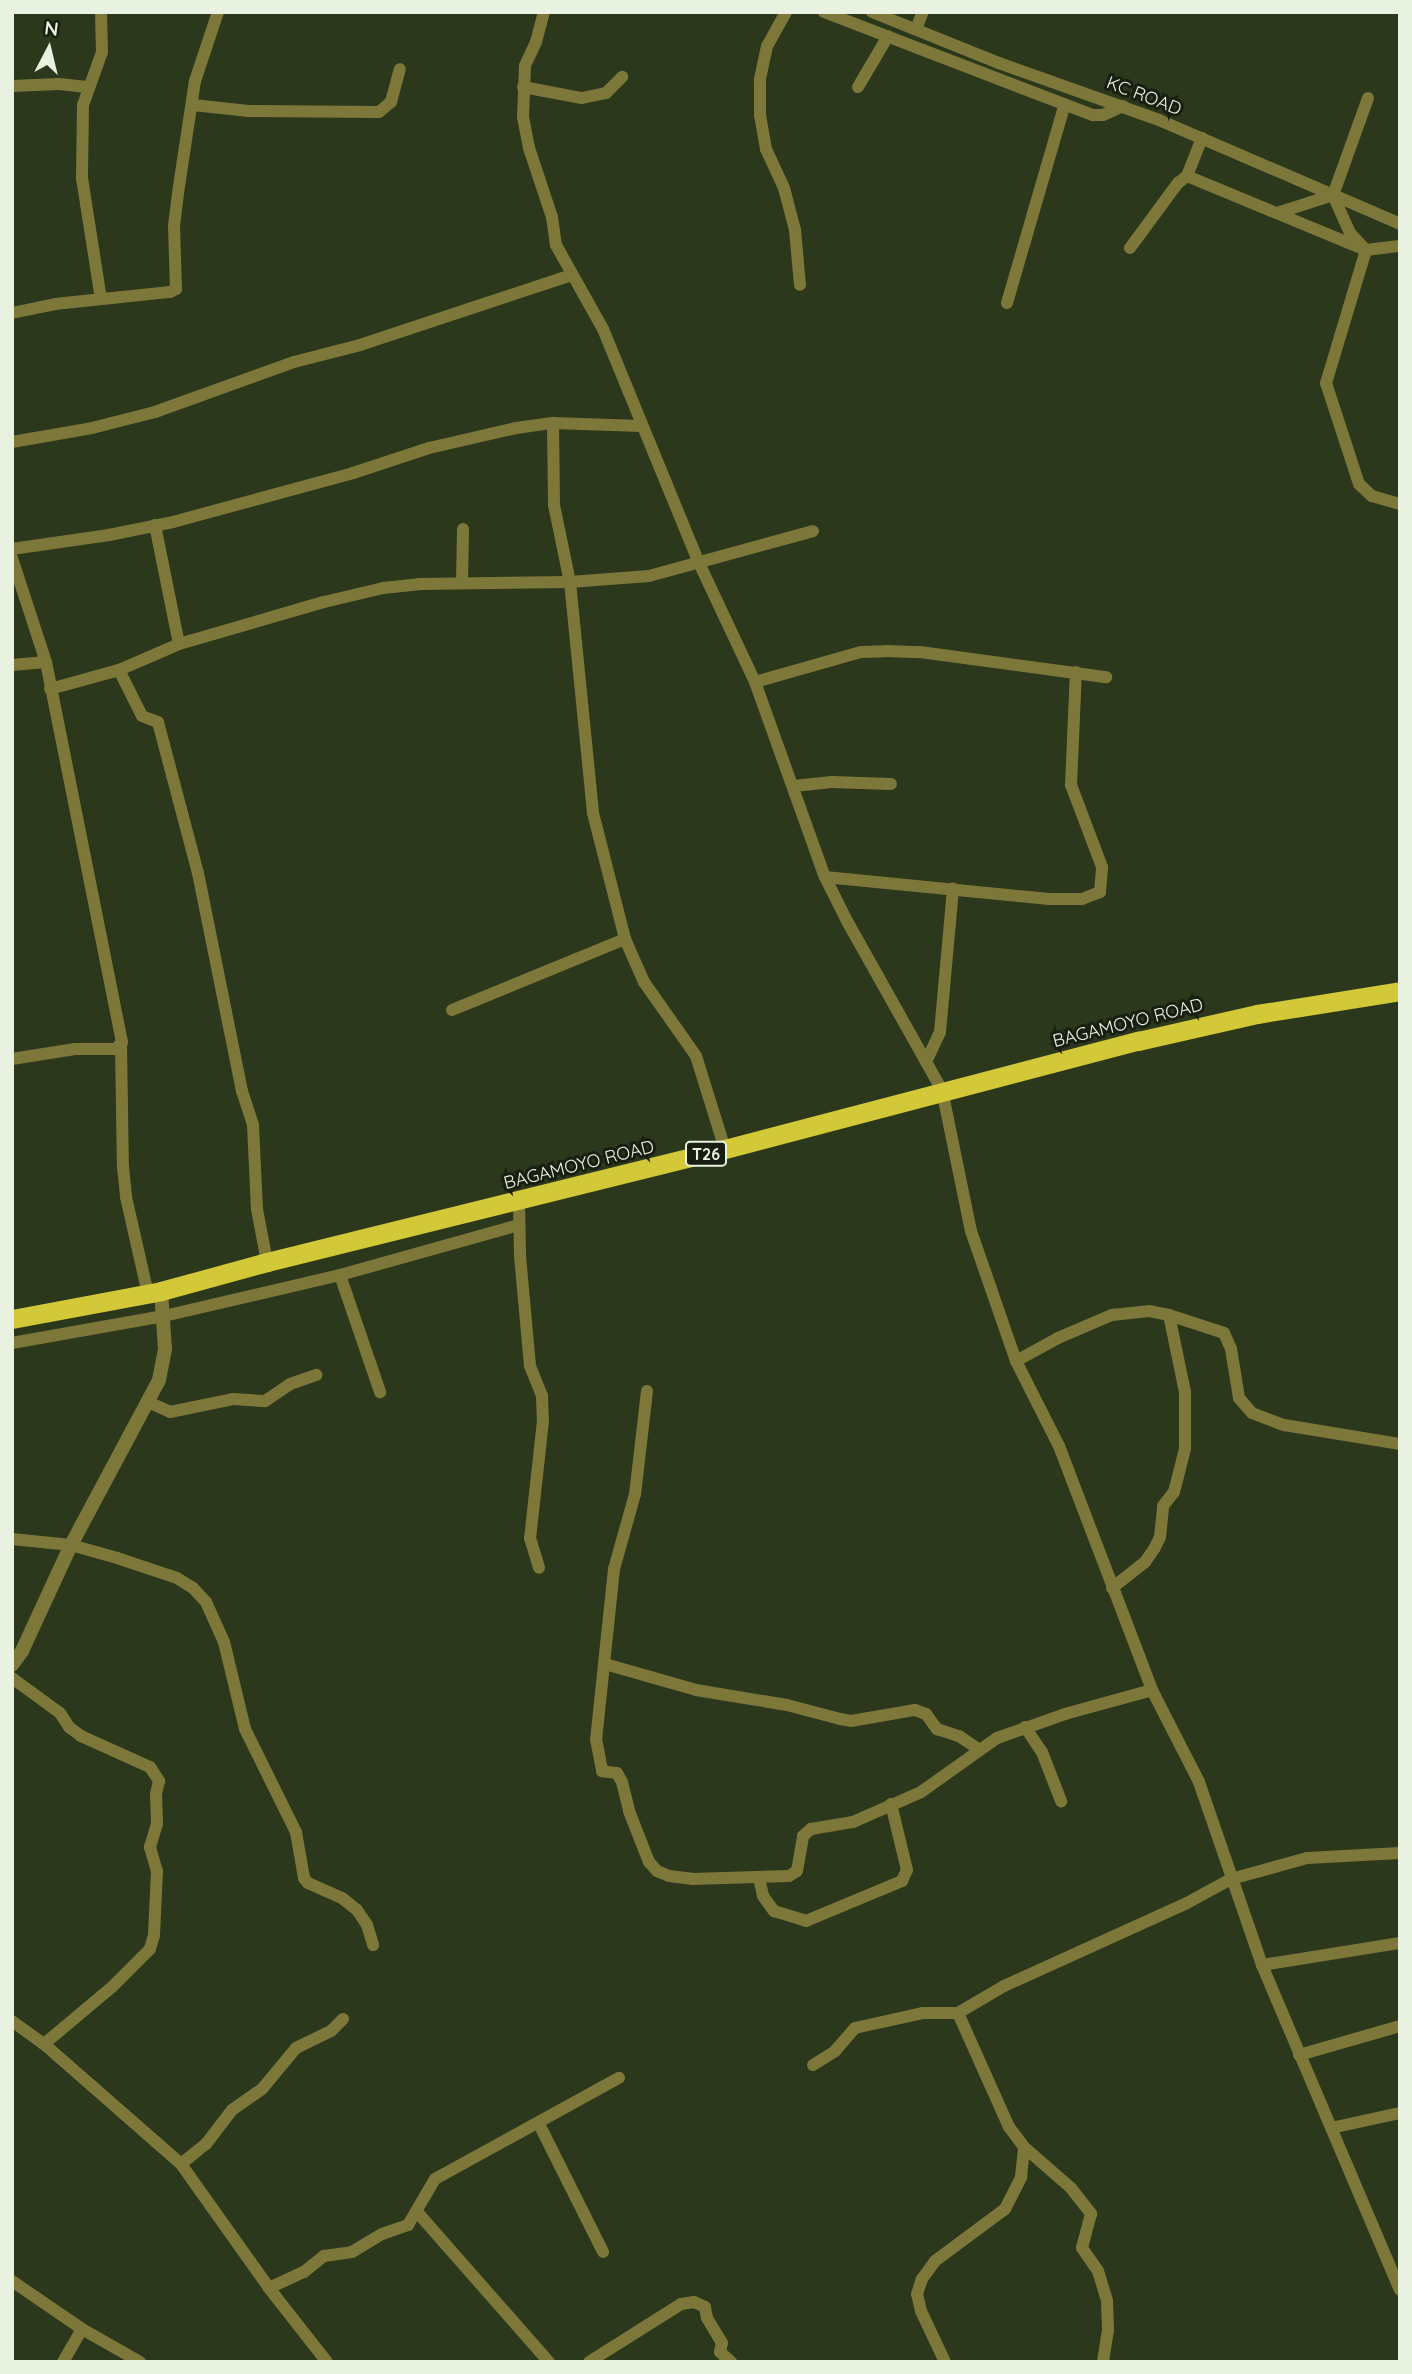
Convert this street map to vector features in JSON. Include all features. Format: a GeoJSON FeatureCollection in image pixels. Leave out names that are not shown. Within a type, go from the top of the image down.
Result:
{"type":"FeatureCollection","features":[{"type":"Feature","properties":{"kind":"highway","name":"BAGAMOYO ROAD"},"geometry":{"type":"LineString","coordinates":[[12,1319],[154,1292],[519,1202],[942,1090],[1256,1014],[1400,991]]}},
{"type":"Feature","properties":{"kind":"street"},"geometry":{"type":"LineString","coordinates":[[100,12],[102,52],[87,87],[83,105],[82,178],[101,299]]}},
{"type":"Feature","properties":{"kind":"street"},"geometry":{"type":"LineString","coordinates":[[12,313],[176,289],[174,226],[195,81],[218,12]]}},
{"type":"Feature","properties":{"kind":"street"},"geometry":{"type":"LineString","coordinates":[[544,12],[536,42],[525,66],[523,117],[529,148],[552,217],[556,245],[603,329],[700,565],[755,682],[825,877],[942,1090],[971,1231],[1016,1361],[1059,1446],[1152,1690],[1199,1782],[1262,1965],[1400,2290]]}},
{"type":"Feature","properties":{"kind":"street"},"geometry":{"type":"LineString","coordinates":[[786,12],[767,46],[760,80],[760,116],[766,149],[784,188],[795,230],[800,285]]}},
{"type":"Feature","properties":{"kind":"street"},"geometry":{"type":"LineString","coordinates":[[824,12],[1103,116],[1123,106]]}},
{"type":"Feature","properties":{"kind":"street","name":"KC ROAD"},"geometry":{"type":"LineString","coordinates":[[872,12],[999,63],[1123,106],[1400,224]]}},
{"type":"Feature","properties":{"kind":"street"},"geometry":{"type":"LineString","coordinates":[[916,29],[923,12]]}},
{"type":"Feature","properties":{"kind":"street"},"geometry":{"type":"LineString","coordinates":[[858,87],[888,36]]}},
{"type":"Feature","properties":{"kind":"street"},"geometry":{"type":"LineString","coordinates":[[193,106],[249,111],[379,112],[391,102],[400,69]]}},
{"type":"Feature","properties":{"kind":"street"},"geometry":{"type":"LineString","coordinates":[[523,87],[582,98],[607,93],[622,76]]}},
{"type":"Feature","properties":{"kind":"street"},"geometry":{"type":"LineString","coordinates":[[12,86],[59,84],[87,87]]}},
{"type":"Feature","properties":{"kind":"street"},"geometry":{"type":"LineString","coordinates":[[1366,250],[1350,233],[1333,195],[1368,97]]}},
{"type":"Feature","properties":{"kind":"street"},"geometry":{"type":"LineString","coordinates":[[1007,303],[1065,104]]}},
{"type":"Feature","properties":{"kind":"street"},"geometry":{"type":"LineString","coordinates":[[1130,248],[1171,192],[1187,176],[1202,138]]}},
{"type":"Feature","properties":{"kind":"street"},"geometry":{"type":"LineString","coordinates":[[1187,176],[1366,250],[1400,246]]}},
{"type":"Feature","properties":{"kind":"street"},"geometry":{"type":"LineString","coordinates":[[1277,213],[1333,195]]}},
{"type":"Feature","properties":{"kind":"street"},"geometry":{"type":"LineString","coordinates":[[1366,250],[1328,373],[1327,390],[1359,484],[1372,496],[1400,503]]}},
{"type":"Feature","properties":{"kind":"street"},"geometry":{"type":"LineString","coordinates":[[12,442],[92,428],[155,412],[294,362],[360,345],[572,275]]}},
{"type":"Feature","properties":{"kind":"street"},"geometry":{"type":"LineString","coordinates":[[12,549],[155,526],[315,484],[429,448],[516,428],[553,423],[642,426]]}},
{"type":"Feature","properties":{"kind":"street"},"geometry":{"type":"LineString","coordinates":[[553,423],[554,505],[570,582],[593,813],[625,939],[644,982],[700,1065],[725,1149]]}},
{"type":"Feature","properties":{"kind":"street"},"geometry":{"type":"LineString","coordinates":[[155,526],[178,644]]}},
{"type":"Feature","properties":{"kind":"street"},"geometry":{"type":"LineString","coordinates":[[462,583],[463,530]]}},
{"type":"Feature","properties":{"kind":"street"},"geometry":{"type":"LineString","coordinates":[[50,689],[119,670],[178,644],[383,588],[462,583],[570,582],[649,576],[700,565],[813,531]]}},
{"type":"Feature","properties":{"kind":"street"},"geometry":{"type":"LineString","coordinates":[[12,558],[46,662],[121,1045],[123,1167],[133,1230],[164,1316],[164,1349],[159,1380],[71,1545],[12,1665]]}},
{"type":"Feature","properties":{"kind":"street"},"geometry":{"type":"LineString","coordinates":[[755,682],[861,652],[886,651],[1106,677]]}},
{"type":"Feature","properties":{"kind":"street"},"geometry":{"type":"LineString","coordinates":[[12,666],[46,662]]}},
{"type":"Feature","properties":{"kind":"street"},"geometry":{"type":"LineString","coordinates":[[119,670],[142,716],[158,722],[198,873],[242,1091],[253,1125],[257,1209],[267,1262]]}},
{"type":"Feature","properties":{"kind":"street"},"geometry":{"type":"LineString","coordinates":[[825,877],[1082,900],[1100,892],[1102,867],[1072,785],[1072,698],[1076,672]]}},
{"type":"Feature","properties":{"kind":"street"},"geometry":{"type":"LineString","coordinates":[[794,786],[832,782],[891,784]]}},
{"type":"Feature","properties":{"kind":"street"},"geometry":{"type":"LineString","coordinates":[[926,1062],[940,1032],[953,889]]}},
{"type":"Feature","properties":{"kind":"street"},"geometry":{"type":"LineString","coordinates":[[452,1010],[625,939]]}},
{"type":"Feature","properties":{"kind":"street"},"geometry":{"type":"LineString","coordinates":[[12,1059],[83,1048],[116,1049],[121,1045]]}},
{"type":"Feature","properties":{"kind":"street"},"geometry":{"type":"LineString","coordinates":[[519,1202],[530,1366],[542,1396],[544,1421],[530,1538],[539,1568]]}},
{"type":"Feature","properties":{"kind":"street"},"geometry":{"type":"LineString","coordinates":[[12,1343],[164,1316],[340,1275],[519,1225]]}},
{"type":"Feature","properties":{"kind":"street"},"geometry":{"type":"LineString","coordinates":[[340,1275],[380,1392]]}},
{"type":"Feature","properties":{"kind":"street"},"geometry":{"type":"LineString","coordinates":[[58,1311],[63,1334]]}},
{"type":"Feature","properties":{"kind":"street"},"geometry":{"type":"LineString","coordinates":[[1016,1361],[1058,1338],[1112,1315],[1129,1311],[1169,1315],[1224,1333],[1231,1349],[1239,1398],[1252,1413],[1284,1424],[1400,1444]]}},
{"type":"Feature","properties":{"kind":"street"},"geometry":{"type":"LineString","coordinates":[[1112,1588],[1145,1562],[1154,1549],[1160,1537],[1163,1506],[1174,1492],[1185,1449],[1185,1392],[1169,1315]]}},
{"type":"Feature","properties":{"kind":"street"},"geometry":{"type":"LineString","coordinates":[[148,1402],[170,1412],[233,1399],[265,1401],[290,1384],[316,1375]]}},
{"type":"Feature","properties":{"kind":"street"},"geometry":{"type":"LineString","coordinates":[[648,1391],[635,1494],[614,1569],[596,1739],[599,1763],[603,1771],[617,1773],[622,1782],[629,1811],[649,1862],[669,1876],[789,1876],[797,1871],[806,1832],[853,1822],[921,1793],[978,1749],[1025,1727],[1152,1690]]}},
{"type":"Feature","properties":{"kind":"street"},"geometry":{"type":"LineString","coordinates":[[12,1539],[71,1545],[177,1578],[193,1588],[206,1602],[224,1642],[245,1729],[296,1832],[304,1878],[357,1910],[367,1924],[373,1945]]}},
{"type":"Feature","properties":{"kind":"street"},"geometry":{"type":"LineString","coordinates":[[605,1664],[696,1690],[787,1704],[851,1721],[915,1710],[926,1714],[937,1729],[959,1736],[978,1749]]}},
{"type":"Feature","properties":{"kind":"street"},"geometry":{"type":"LineString","coordinates":[[12,1678],[60,1713],[81,1736],[150,1767],[159,1781],[156,1794],[157,1824],[150,1847],[158,1871],[155,1935],[150,1949],[112,1987],[44,2044]]}},
{"type":"Feature","properties":{"kind":"street"},"geometry":{"type":"LineString","coordinates":[[1025,1727],[1042,1752],[1061,1801]]}},
{"type":"Feature","properties":{"kind":"street"},"geometry":{"type":"LineString","coordinates":[[759,1878],[763,1896],[774,1911],[806,1921],[902,1881],[906,1876],[906,1863],[891,1804]]}},
{"type":"Feature","properties":{"kind":"street"},"geometry":{"type":"LineString","coordinates":[[813,2066],[835,2051],[855,2028],[923,2013],[958,2013],[1004,1986],[1187,1903],[1231,1879],[1307,1858],[1400,1853]]}},
{"type":"Feature","properties":{"kind":"street"},"geometry":{"type":"LineString","coordinates":[[1262,1965],[1400,1943]]}},
{"type":"Feature","properties":{"kind":"street"},"geometry":{"type":"LineString","coordinates":[[958,2013],[1009,2127],[1024,2147],[1071,2189],[1091,2214],[1082,2248],[1098,2271],[1107,2301],[1108,2330],[1103,2362]]}},
{"type":"Feature","properties":{"kind":"street"},"geometry":{"type":"LineString","coordinates":[[181,2164],[206,2144],[232,2110],[261,2089],[296,2049],[331,2031],[343,2019]]}},
{"type":"Feature","properties":{"kind":"street"},"geometry":{"type":"LineString","coordinates":[[12,2021],[44,2044],[181,2164],[327,2362]]}},
{"type":"Feature","properties":{"kind":"street"},"geometry":{"type":"LineString","coordinates":[[1299,2055],[1400,2026]]}},
{"type":"Feature","properties":{"kind":"street"},"geometry":{"type":"LineString","coordinates":[[270,2288],[304,2272],[324,2256],[352,2252],[382,2234],[408,2225],[418,2213],[428,2187],[435,2179],[619,2078]]}},
{"type":"Feature","properties":{"kind":"street"},"geometry":{"type":"LineString","coordinates":[[1331,2129],[1400,2113]]}},
{"type":"Feature","properties":{"kind":"street"},"geometry":{"type":"LineString","coordinates":[[539,2124],[603,2252]]}},
{"type":"Feature","properties":{"kind":"street"},"geometry":{"type":"LineString","coordinates":[[945,2362],[921,2311],[917,2294],[922,2279],[935,2261],[1005,2208],[1021,2177],[1024,2147]]}},
{"type":"Feature","properties":{"kind":"street"},"geometry":{"type":"LineString","coordinates":[[418,2213],[549,2362]]}},
{"type":"Feature","properties":{"kind":"street"},"geometry":{"type":"LineString","coordinates":[[12,2281],[82,2329],[140,2362]]}},
{"type":"Feature","properties":{"kind":"street"},"geometry":{"type":"LineString","coordinates":[[589,2362],[681,2304],[694,2302],[705,2307],[706,2318],[722,2343],[720,2352],[731,2362]]}},
{"type":"Feature","properties":{"kind":"street"},"geometry":{"type":"LineString","coordinates":[[63,2362],[82,2329]]}}]}
